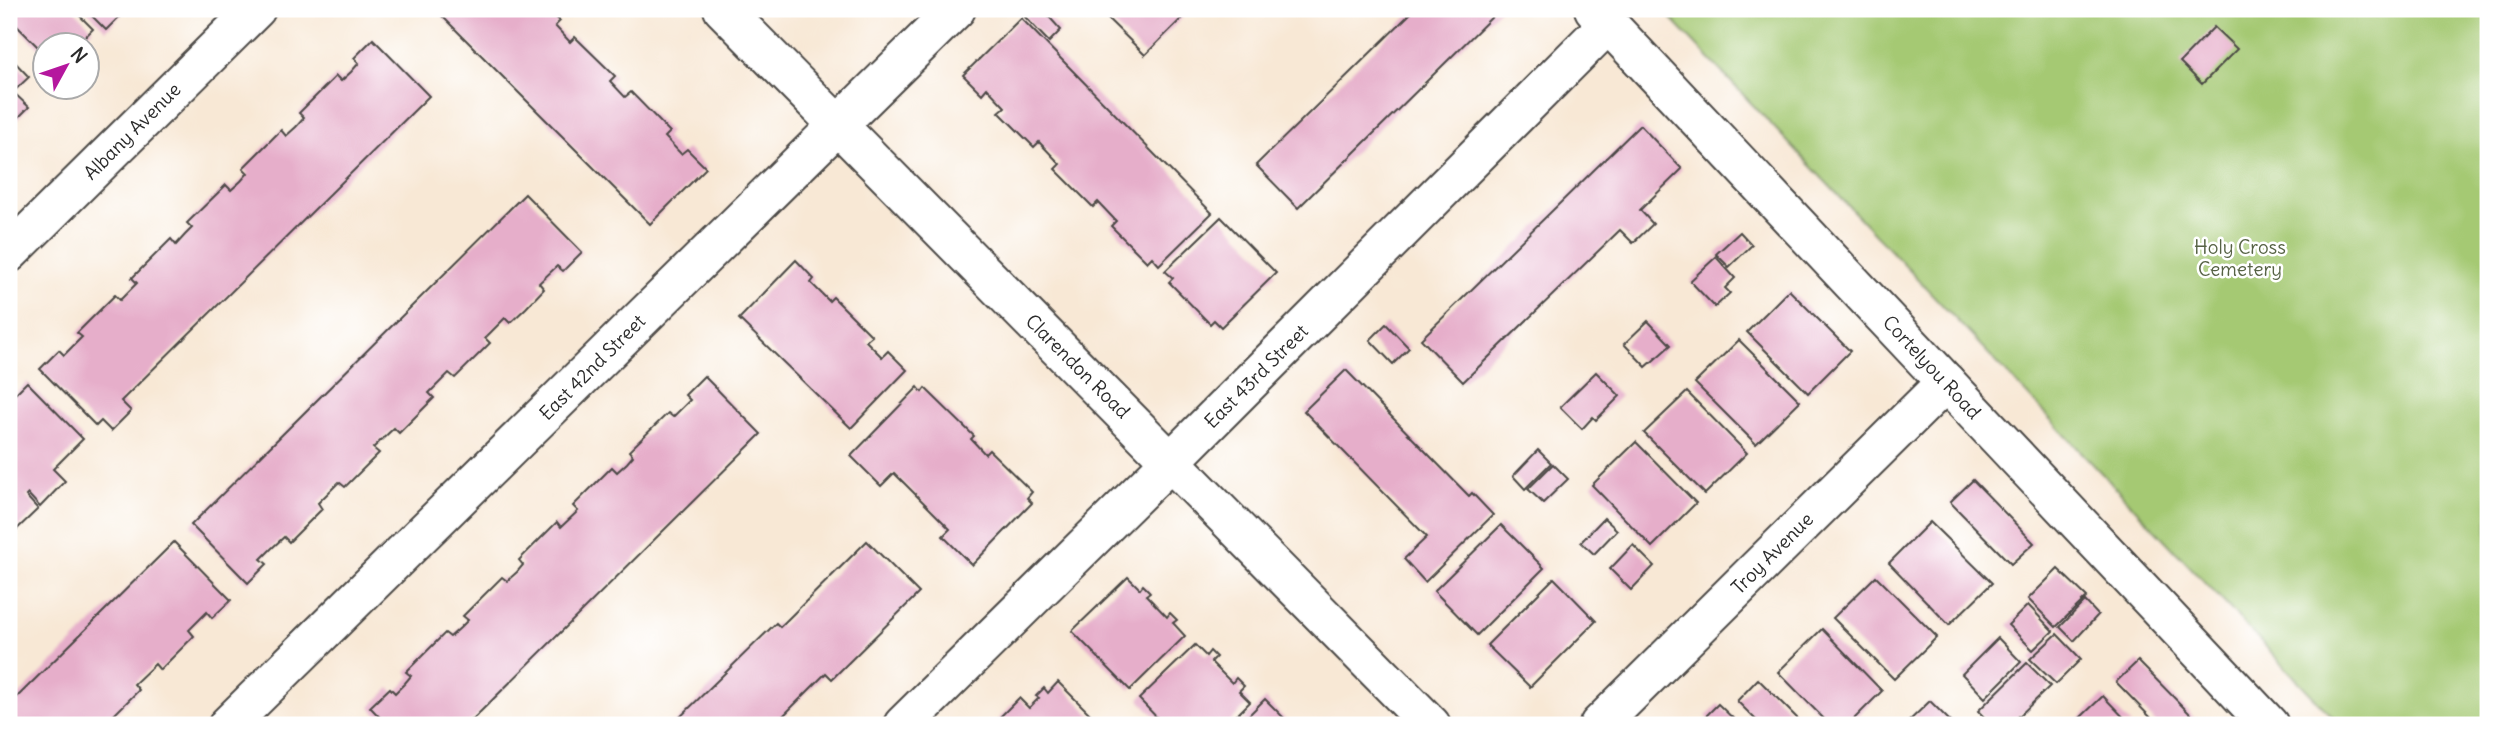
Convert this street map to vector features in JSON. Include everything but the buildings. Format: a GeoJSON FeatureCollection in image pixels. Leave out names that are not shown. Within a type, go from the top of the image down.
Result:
{"type":"FeatureCollection","features":[{"type":"Feature","properties":{"kind":"street","name":"Albany Avenue"},"geometry":{"type":"LineString","coordinates":[[9,253],[256,9]]}},
{"type":"Feature","properties":{"kind":"street","name":"Clarendon Road"},"geometry":{"type":"LineString","coordinates":[[723,9],[1431,725]]}},
{"type":"Feature","properties":{"kind":"street","name":"East 42nd Street"},"geometry":{"type":"LineString","coordinates":[[228,725],[956,9]]}},
{"type":"Feature","properties":{"kind":"street","name":"Cortelyou Road"},"geometry":{"type":"LineString","coordinates":[[1601,16],[2269,725]]}},
{"type":"Feature","properties":{"kind":"street","name":"East 43rd Street"},"geometry":{"type":"LineString","coordinates":[[903,725],[1171,461],[1601,16]]}},
{"type":"Feature","properties":{"kind":"street","name":"Troy Avenue"},"geometry":{"type":"LineString","coordinates":[[1599,725],[1946,382]]}},
{"type":"Feature","properties":{"kind":"green space","name":"Holy Cross Cemetery"},"geometry":{"type":"Polygon","coordinates":[[[1662,9],[2488,9],[2488,725],[2340,725],[1662,9]]]}}]}
